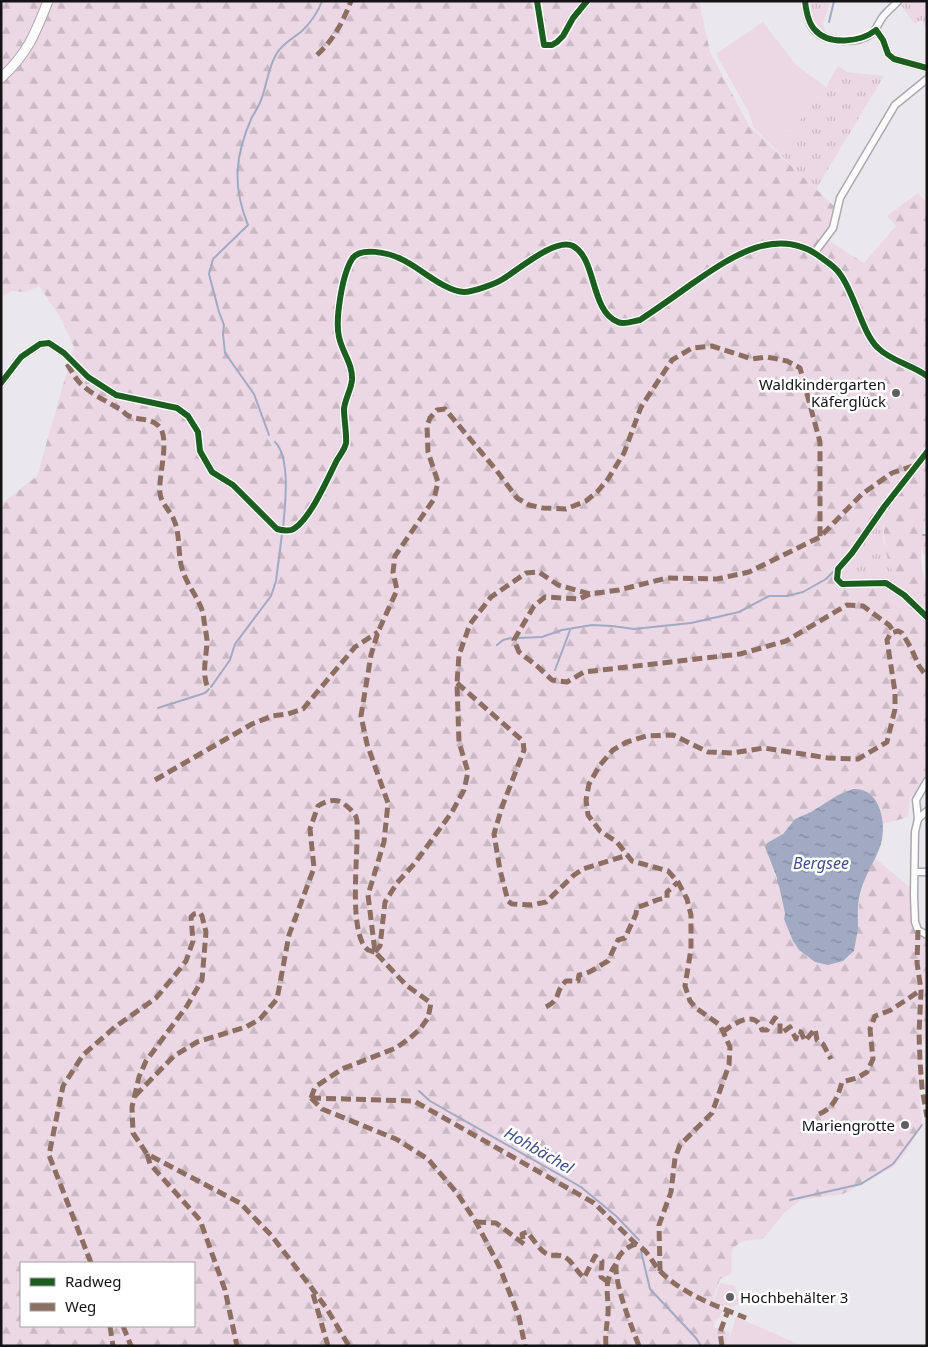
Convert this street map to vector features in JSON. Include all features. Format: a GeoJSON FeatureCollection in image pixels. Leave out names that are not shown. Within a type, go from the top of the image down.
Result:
{"type":"FeatureCollection","features":[{"type":"Feature","properties":{"kind":"main road"},"geometry":{"type":"LineString","coordinates":[[1,78],[13,67],[30,44],[48,1]]}},
{"type":"Feature","properties":{"kind":"street"},"geometry":{"type":"LineString","coordinates":[[805,1],[806,11],[814,30],[824,37],[844,41],[857,40],[868,36],[876,30],[883,17],[898,1]]}},
{"type":"Feature","properties":{"kind":"street"},"geometry":{"type":"LineString","coordinates":[[876,30],[883,40],[888,54],[894,58],[927,68]]}},
{"type":"Feature","properties":{"kind":"street"},"geometry":{"type":"LineString","coordinates":[[815,252],[833,228],[840,198],[895,105],[927,79]]}},
{"type":"Feature","properties":{"kind":"street"},"geometry":{"type":"LineString","coordinates":[[1,383],[21,357],[40,344],[49,343],[64,353],[88,377],[116,395],[177,408],[188,416],[198,432],[200,451],[212,472],[233,485],[278,530],[287,531],[295,528],[304,520],[346,443],[344,408],[352,383],[352,370],[339,338],[338,325],[346,271],[352,258],[359,252],[370,251],[400,258],[442,284],[464,292],[501,280],[542,253],[560,244],[572,246],[584,257],[604,311],[617,322],[625,323],[640,320],[722,263],[747,250],[781,243],[815,252],[839,272],[852,293],[871,339],[878,348],[888,356],[927,376]]}},
{"type":"Feature","properties":{"kind":"street"},"geometry":{"type":"LineString","coordinates":[[927,452],[840,567],[837,579],[842,584],[886,583],[904,595],[927,617]]}},
{"type":"Feature","properties":{"kind":"street"},"geometry":{"type":"LineString","coordinates":[[927,781],[916,800],[918,818],[915,832],[915,922],[918,930],[927,935]]}},
{"type":"Feature","properties":{"kind":"street"},"geometry":{"type":"LineString","coordinates":[[918,818],[927,811]]}},
{"type":"Feature","properties":{"kind":"street"},"geometry":{"type":"LineString","coordinates":[[915,872],[927,872]]}},
{"type":"Feature","properties":{"kind":"green space"},"geometry":{"type":"Polygon","coordinates":[[[1,1],[43,1],[27,40],[17,56],[1,72],[1,1]]]}},
{"type":"Feature","properties":{"kind":"green space"},"geometry":{"type":"Polygon","coordinates":[[[52,1],[699,1],[710,52],[749,126],[834,206],[830,215],[829,241],[864,263],[896,226],[887,216],[918,193],[927,203],[927,450],[915,459],[886,504],[922,465],[927,456],[927,507],[923,534],[927,532],[927,555],[923,555],[922,544],[921,555],[922,571],[927,586],[927,781],[910,798],[908,817],[883,824],[878,803],[838,795],[811,812],[795,819],[783,834],[767,843],[769,860],[779,886],[785,913],[784,919],[793,941],[799,950],[809,958],[843,961],[850,956],[855,944],[860,896],[865,879],[875,858],[907,885],[912,887],[914,929],[927,936],[927,1033],[922,1043],[922,1079],[919,1090],[922,1123],[903,1156],[893,1167],[843,1194],[801,1200],[785,1212],[763,1239],[742,1241],[732,1249],[731,1274],[720,1279],[711,1305],[723,1310],[713,1327],[730,1332],[728,1343],[736,1346],[1,1346],[1,504],[37,476],[74,347],[59,315],[39,286],[25,292],[12,291],[1,297],[1,85],[24,60],[34,45],[52,1]],[[884,508],[838,569],[842,584],[886,583],[903,594],[892,572],[886,552],[884,508]]]}},
{"type":"Feature","properties":{"kind":"green space"},"geometry":{"type":"Polygon","coordinates":[[[805,1],[830,1],[823,24],[826,33],[824,37],[814,30],[805,1]]]}},
{"type":"Feature","properties":{"kind":"green space"},"geometry":{"type":"Polygon","coordinates":[[[902,1],[927,1],[927,29],[921,20],[914,24],[900,3],[902,1]]]}},
{"type":"Feature","properties":{"kind":"green space"},"geometry":{"type":"Polygon","coordinates":[[[763,22],[796,65],[826,87],[776,150],[754,128],[748,111],[716,54],[763,22]]]}},
{"type":"Feature","properties":{"kind":"green space"},"geometry":{"type":"Polygon","coordinates":[[[838,66],[847,72],[884,76],[816,189],[776,150],[826,87],[838,66]]]}},
{"type":"Feature","properties":{"kind":"green space"},"geometry":{"type":"Polygon","coordinates":[[[884,507],[883,540],[904,595],[842,584],[838,569],[884,507]]]}},
{"type":"Feature","properties":{"kind":"green space"},"geometry":{"type":"Polygon","coordinates":[[[720,1283],[735,1286],[740,1304],[733,1307],[713,1303],[720,1283]]]}},
{"type":"Feature","properties":{"kind":"green space"},"geometry":{"type":"Polygon","coordinates":[[[736,1317],[803,1346],[737,1346],[728,1343],[736,1317]]]}},
{"type":"Feature","properties":{"kind":"water","name":"Bergsee"},"geometry":{"type":"Polygon","coordinates":[[[853,789],[862,790],[870,794],[875,800],[882,817],[883,836],[879,851],[864,881],[860,894],[858,928],[854,951],[843,961],[828,965],[815,962],[799,950],[793,941],[784,919],[785,913],[777,878],[765,847],[767,843],[783,834],[795,819],[811,812],[838,795],[853,789]]]}},
{"type":"Feature","properties":{"kind":"waterway"},"geometry":{"type":"LineString","coordinates":[[269,435],[254,394],[225,353],[224,325],[209,274],[213,259],[248,225],[239,197],[239,158],[246,131],[260,102],[272,64],[283,46],[309,24],[322,1]]}},
{"type":"Feature","properties":{"kind":"waterway"},"geometry":{"type":"LineString","coordinates":[[829,22],[834,1]]}},
{"type":"Feature","properties":{"kind":"waterway"},"geometry":{"type":"LineString","coordinates":[[275,442],[280,449],[285,470],[286,496],[283,528]]}},
{"type":"Feature","properties":{"kind":"waterway"},"geometry":{"type":"LineString","coordinates":[[211,687],[230,660],[235,644],[271,596],[276,581],[282,534]]}},
{"type":"Feature","properties":{"kind":"waterway"},"geometry":{"type":"LineString","coordinates":[[518,638],[542,637],[562,630],[592,625],[634,629],[691,623],[739,612],[769,596],[787,596],[803,592],[826,579],[835,570]]}},
{"type":"Feature","properties":{"kind":"waterway"},"geometry":{"type":"LineString","coordinates":[[555,670],[570,630]]}},
{"type":"Feature","properties":{"kind":"waterway"},"geometry":{"type":"LineString","coordinates":[[497,645],[503,640],[511,638]]}},
{"type":"Feature","properties":{"kind":"waterway"},"geometry":{"type":"LineString","coordinates":[[158,708],[205,693],[209,689]]}},
{"type":"Feature","properties":{"kind":"waterway","name":"Hohbächel"},"geometry":{"type":"LineString","coordinates":[[419,1091],[430,1101],[581,1187],[616,1216],[639,1240]]}},
{"type":"Feature","properties":{"kind":"waterway"},"geometry":{"type":"LineString","coordinates":[[790,1200],[861,1184],[893,1164],[922,1125]]}},
{"type":"Feature","properties":{"kind":"waterway","name":"Hohbächel"},"geometry":{"type":"LineString","coordinates":[[641,1251],[650,1289],[696,1338],[701,1346]]}},
{"type":"Feature","properties":{"kind":"marked path"},"geometry":{"type":"LineString","coordinates":[[317,55],[337,30],[351,1]]}},
{"type":"Feature","properties":{"kind":"marked path"},"geometry":{"type":"LineString","coordinates":[[311,1098],[315,1087],[342,1069],[396,1048],[410,1038],[428,1018],[431,1003],[406,985],[375,952],[368,895],[384,842],[388,803],[367,744],[361,716],[371,655],[378,632],[397,590],[393,572],[395,556],[434,499],[438,482],[428,452],[427,426],[430,418],[437,410],[445,409],[517,498],[529,505],[566,509],[586,501],[608,479],[624,453],[641,407],[672,360],[692,348],[712,346],[752,359],[767,357],[787,361],[800,368],[820,442],[820,537]]}},
{"type":"Feature","properties":{"kind":"marked path"},"geometry":{"type":"LineString","coordinates":[[67,364],[78,381],[94,394],[121,409],[127,415],[154,422],[161,429],[164,452],[160,493],[176,526],[183,572],[203,613],[207,640],[205,676],[208,688]]}},
{"type":"Feature","properties":{"kind":"marked path"},"geometry":{"type":"LineString","coordinates":[[375,952],[380,946],[385,902],[397,883],[415,863],[452,812],[464,790],[468,772],[459,742],[457,683],[459,655],[470,624],[491,597],[526,573],[539,572],[558,585],[590,594],[619,590],[667,578],[717,579],[749,572],[820,537],[862,494],[892,473],[916,465]]}},
{"type":"Feature","properties":{"kind":"marked path"},"geometry":{"type":"LineString","coordinates":[[590,594],[579,599],[545,597],[534,606],[514,640],[519,652],[552,680],[567,682],[584,672],[740,654],[786,641],[847,605],[863,606],[889,625],[894,632]]}},
{"type":"Feature","properties":{"kind":"marked path"},"geometry":{"type":"LineString","coordinates":[[660,1271],[659,1225],[671,1192],[675,1158],[680,1145],[712,1113],[729,1065],[730,1047],[720,1025],[696,1008],[690,1001],[685,986],[691,949],[691,915],[687,899],[678,882],[668,871],[632,861],[617,842],[600,831],[588,815],[586,800],[589,784],[600,765],[613,750],[627,742],[646,736],[673,735],[708,752],[732,753],[764,748],[828,758],[858,759],[887,742],[895,709],[895,692],[887,640],[891,633],[898,631],[902,633],[919,666],[927,677]]}},
{"type":"Feature","properties":{"kind":"marked path"},"geometry":{"type":"LineString","coordinates":[[155,780],[252,724],[272,716],[288,714],[303,709],[355,647],[378,632]]}},
{"type":"Feature","properties":{"kind":"marked path"},"geometry":{"type":"LineString","coordinates":[[457,683],[523,741],[524,750],[502,807],[494,834],[508,901],[512,904],[532,905],[546,902],[574,875],[583,869],[628,855]]}},
{"type":"Feature","properties":{"kind":"marked path"},"geometry":{"type":"LineString","coordinates":[[135,1096],[174,1056],[197,1042],[246,1027],[260,1019],[277,999],[289,935],[314,868],[310,829],[318,806],[327,802],[334,800],[343,803],[352,811],[357,819],[355,895],[358,929],[362,942],[368,950],[375,952]]}},
{"type":"Feature","properties":{"kind":"marked path"},"geometry":{"type":"LineString","coordinates":[[546,1007],[554,1001],[566,981],[578,981],[579,975],[608,961],[618,940],[625,938],[636,914],[637,907],[667,898],[667,892],[678,882]]}},
{"type":"Feature","properties":{"kind":"marked path"},"geometry":{"type":"LineString","coordinates":[[91,1262],[49,1155],[63,1086],[83,1055],[115,1027],[156,998],[175,975],[186,961],[193,941],[191,917],[194,914],[200,913],[206,932],[202,980],[187,1006],[146,1061],[139,1077],[132,1107],[133,1133],[147,1154],[240,1203],[271,1235],[311,1287],[327,1309],[349,1346]]}},
{"type":"Feature","properties":{"kind":"marked path"},"geometry":{"type":"LineString","coordinates":[[918,930],[917,963],[921,990],[920,1061],[927,1117]]}},
{"type":"Feature","properties":{"kind":"marked path"},"geometry":{"type":"LineString","coordinates":[[819,1114],[832,1105],[842,1082],[857,1078],[867,1072],[873,1059],[870,1029],[875,1016],[891,1010],[921,990]]}},
{"type":"Feature","properties":{"kind":"marked path"},"geometry":{"type":"LineString","coordinates":[[723,1032],[739,1022],[750,1019],[755,1020],[762,1030],[767,1030],[775,1018],[780,1023],[780,1034],[790,1027],[796,1039],[798,1031],[801,1032],[805,1041],[815,1029],[817,1040],[823,1044],[831,1059]]}},
{"type":"Feature","properties":{"kind":"marked path"},"geometry":{"type":"LineString","coordinates":[[311,1098],[414,1101],[594,1203],[644,1250],[661,1272],[670,1280],[701,1299],[746,1318]]}},
{"type":"Feature","properties":{"kind":"marked path"},"geometry":{"type":"LineString","coordinates":[[311,1098],[322,1109],[396,1139],[428,1159],[457,1193],[476,1222],[500,1268],[519,1317],[525,1346]]}},
{"type":"Feature","properties":{"kind":"marked path"},"geometry":{"type":"LineString","coordinates":[[147,1154],[150,1164],[200,1220],[225,1290],[237,1346]]}},
{"type":"Feature","properties":{"kind":"marked path"},"geometry":{"type":"LineString","coordinates":[[476,1222],[496,1223],[524,1244],[522,1234],[527,1232],[543,1251],[549,1255],[565,1257],[584,1278],[595,1256],[602,1261],[601,1277],[608,1282]]}},
{"type":"Feature","properties":{"kind":"marked path"},"geometry":{"type":"LineString","coordinates":[[636,1244],[629,1247],[618,1258],[616,1274],[628,1317],[639,1346]]}},
{"type":"Feature","properties":{"kind":"marked path"},"geometry":{"type":"LineString","coordinates":[[606,1346],[607,1288],[609,1277],[616,1264]]}},
{"type":"Feature","properties":{"kind":"marked path"},"geometry":{"type":"LineString","coordinates":[[313,1294],[328,1346]]}},
{"type":"Feature","properties":{"kind":"marked path"},"geometry":{"type":"LineString","coordinates":[[722,1346],[720,1332],[728,1311]]}},
{"type":"Feature","properties":{"kind":"marked path"},"geometry":{"type":"LineString","coordinates":[[110,1327],[113,1346]]}},
{"type":"Feature","properties":{"kind":"marked path"},"geometry":{"type":"LineString","coordinates":[[123,1327],[131,1346]]}},
{"type":"Feature","properties":{"kind":"cycle path"},"geometry":{"type":"LineString","coordinates":[[537,1],[544,45],[552,45],[563,36],[573,18],[587,1]]}},
{"type":"Feature","properties":{"kind":"cycle path"},"geometry":{"type":"LineString","coordinates":[[805,1],[811,24],[821,35],[836,40],[845,40],[862,37],[876,30],[883,40],[888,54],[894,59],[927,68]]}},
{"type":"Feature","properties":{"kind":"cycle path"},"geometry":{"type":"LineString","coordinates":[[1,383],[21,357],[40,344],[49,343],[64,353],[88,377],[116,395],[177,408],[188,416],[198,432],[200,451],[212,472],[233,485],[277,529],[287,531],[295,528],[307,515],[319,497],[346,443],[344,409],[352,374],[339,337],[338,320],[342,286],[348,266],[352,259],[361,253],[375,252],[396,257],[408,262],[449,288],[468,292],[499,281],[547,250],[566,244],[573,246],[581,253],[598,297],[609,316],[623,323],[640,320],[739,254],[773,244],[789,244],[806,249],[834,268],[845,282],[867,333],[878,348],[927,376]]}},
{"type":"Feature","properties":{"kind":"cycle path"},"geometry":{"type":"LineString","coordinates":[[927,452],[838,569],[837,579],[842,584],[886,583],[904,595],[927,617]]}},
{"type":"Feature","properties":{"kind":"place","name":"Waldkindergarten Käferglück"},"geometry":{"type":"Point","coordinates":[896,393]}},
{"type":"Feature","properties":{"kind":"place","name":"Mariengrotte"},"geometry":{"type":"Point","coordinates":[905,1125]}},
{"type":"Feature","properties":{"kind":"place","name":"Hochbehälter 3"},"geometry":{"type":"Point","coordinates":[730,1297]}}]}
